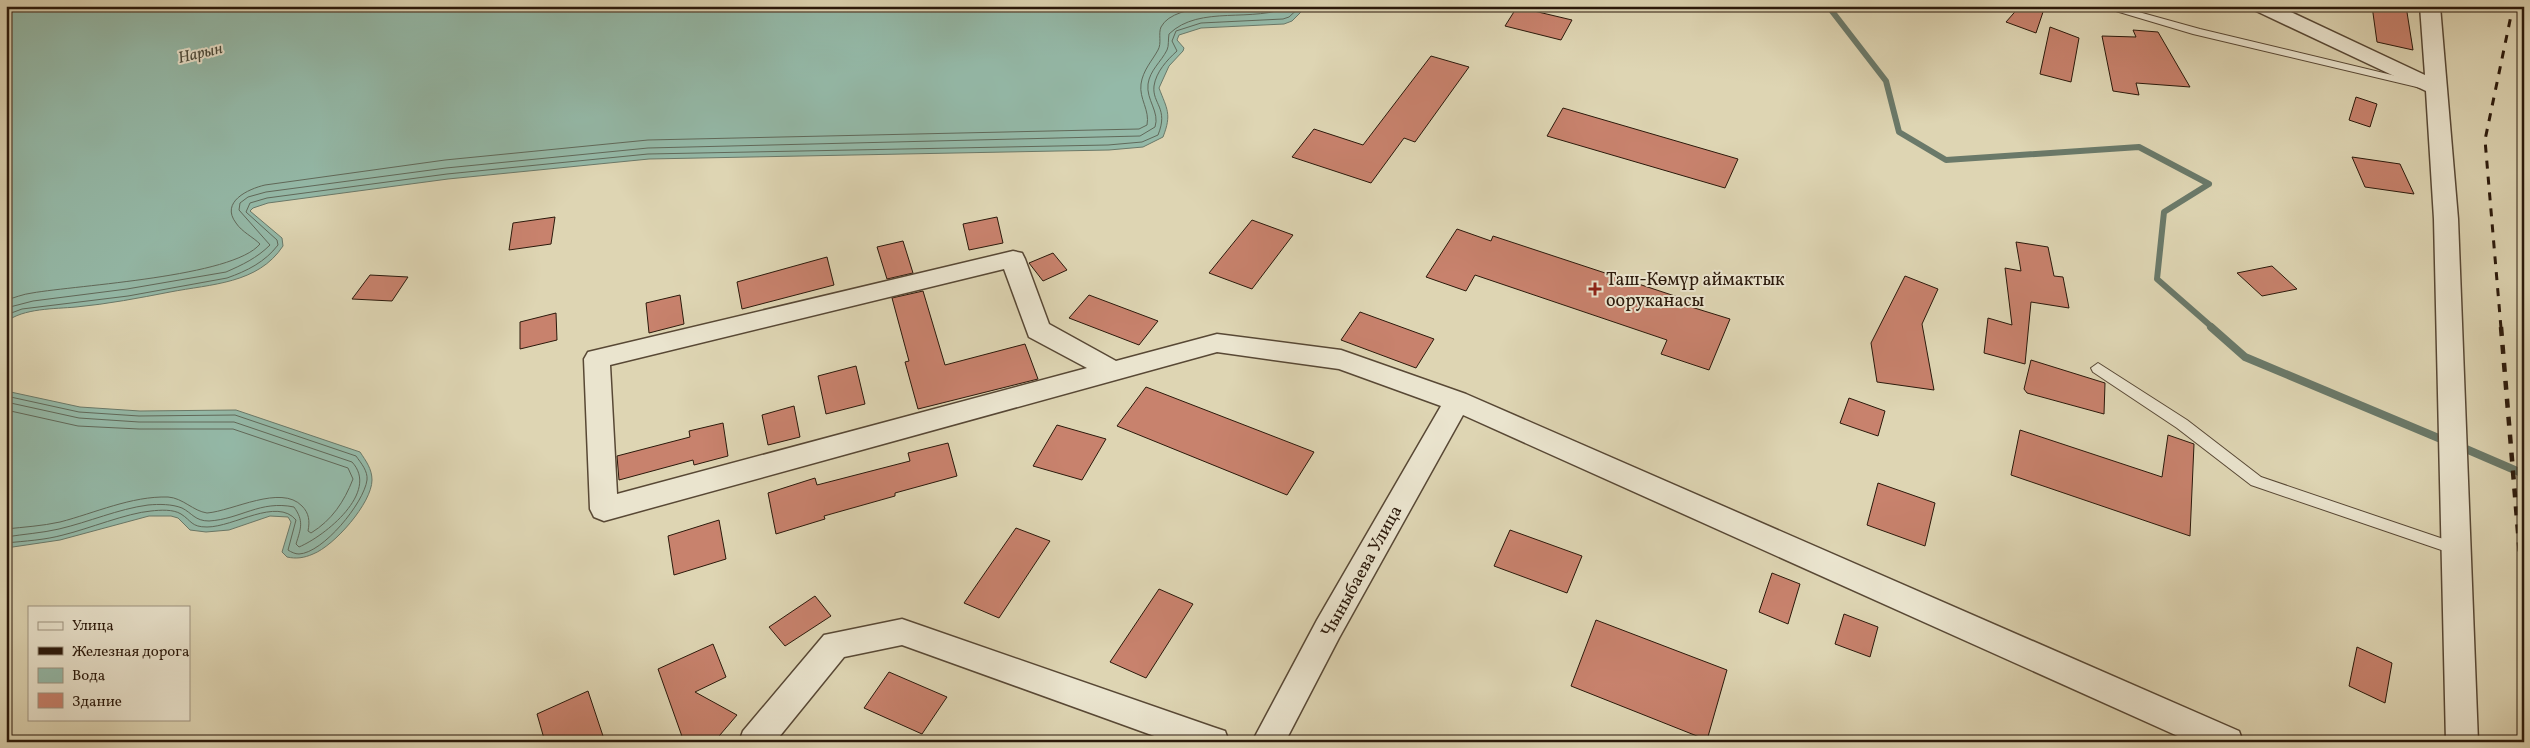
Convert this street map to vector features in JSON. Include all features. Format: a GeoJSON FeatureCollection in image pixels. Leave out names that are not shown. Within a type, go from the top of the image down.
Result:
{"type":"FeatureCollection","features":[{"type":"Feature","properties":{"kind":"street"},"geometry":{"type":"LineString","coordinates":[[2261,6],[2436,88]]}},
{"type":"Feature","properties":{"kind":"street"},"geometry":{"type":"LineString","coordinates":[[2430,6],[2446,219],[2462,742]]}},
{"type":"Feature","properties":{"kind":"street"},"geometry":{"type":"LineString","coordinates":[[1114,371],[1038,330],[1013,259],[597,359],[604,509],[1114,371],[1217,343],[1341,360],[1457,401],[2227,742]]}},
{"type":"Feature","properties":{"kind":"street","name":"Чыныбаева Улица"},"geometry":{"type":"LineString","coordinates":[[1268,742],[1328,629],[1457,401]]}},
{"type":"Feature","properties":{"kind":"street"},"geometry":{"type":"LineString","coordinates":[[755,742],[835,645],[902,632],[1213,742]]}},
{"type":"Feature","properties":{"kind":"lane"},"geometry":{"type":"LineString","coordinates":[[2104,6],[2197,32],[2436,88]]}},
{"type":"Feature","properties":{"kind":"lane"},"geometry":{"type":"LineString","coordinates":[[2098,368],[2182,424],[2256,482],[2456,550]]}},
{"type":"Feature","properties":{"kind":"water","name":"Нарын"},"geometry":{"type":"Polygon","coordinates":[[[6,6],[1307,6],[1292,21],[1284,24],[1201,28],[1179,35],[1177,40],[1184,48],[1183,51],[1169,66],[1159,88],[1168,117],[1166,129],[1163,137],[1143,147],[1109,150],[649,159],[448,179],[268,203],[253,208],[250,211],[282,238],[283,246],[273,259],[247,275],[217,284],[123,301],[30,312],[13,317],[6,322],[6,6]]]}},
{"type":"Feature","properties":{"kind":"water"},"geometry":{"type":"Polygon","coordinates":[[[6,391],[80,407],[140,411],[236,410],[360,452],[371,472],[370,489],[359,511],[341,533],[322,549],[300,558],[287,557],[282,552],[291,522],[288,517],[270,516],[229,530],[206,532],[190,530],[178,518],[171,516],[149,516],[60,540],[6,548],[6,391]]]}},
{"type":"Feature","properties":{"kind":"building"},"geometry":{"type":"Polygon","coordinates":[[[2020,6],[2045,6],[2036,33],[2006,22],[2020,6]]]}},
{"type":"Feature","properties":{"kind":"building"},"geometry":{"type":"Polygon","coordinates":[[[2372,6],[2406,6],[2413,50],[2377,42],[2372,6]]]}},
{"type":"Feature","properties":{"kind":"building"},"geometry":{"type":"Polygon","coordinates":[[[1517,7],[1572,20],[1561,40],[1505,26],[1517,7]]]}},
{"type":"Feature","properties":{"kind":"building"},"geometry":{"type":"Polygon","coordinates":[[[2050,27],[2079,38],[2071,82],[2040,74],[2050,27]]]}},
{"type":"Feature","properties":{"kind":"building"},"geometry":{"type":"Polygon","coordinates":[[[2133,30],[2158,32],[2190,87],[2136,83],[2139,95],[2113,91],[2102,36],[2136,37],[2133,30]]]}},
{"type":"Feature","properties":{"kind":"building"},"geometry":{"type":"Polygon","coordinates":[[[1431,56],[1469,67],[1415,142],[1404,138],[1371,183],[1292,157],[1314,129],[1363,145],[1431,56]]]}},
{"type":"Feature","properties":{"kind":"building"},"geometry":{"type":"Polygon","coordinates":[[[2356,97],[2377,104],[2370,127],[2349,120],[2356,97]]]}},
{"type":"Feature","properties":{"kind":"building"},"geometry":{"type":"Polygon","coordinates":[[[1563,108],[1738,159],[1725,188],[1547,136],[1563,108]]]}},
{"type":"Feature","properties":{"kind":"building"},"geometry":{"type":"Polygon","coordinates":[[[2352,157],[2400,164],[2414,194],[2365,187],[2352,157]]]}},
{"type":"Feature","properties":{"kind":"building"},"geometry":{"type":"Polygon","coordinates":[[[555,217],[551,244],[509,250],[513,223],[555,217]]]}},
{"type":"Feature","properties":{"kind":"building"},"geometry":{"type":"Polygon","coordinates":[[[997,217],[1003,243],[969,250],[963,224],[997,217]]]}},
{"type":"Feature","properties":{"kind":"building"},"geometry":{"type":"Polygon","coordinates":[[[1252,220],[1293,235],[1252,289],[1209,273],[1252,220]]]}},
{"type":"Feature","properties":{"kind":"building"},"geometry":{"type":"Polygon","coordinates":[[[1457,229],[1491,241],[1493,236],[1690,301],[1688,306],[1730,319],[1709,370],[1661,354],[1667,340],[1475,275],[1466,291],[1426,277],[1457,229]]]}},
{"type":"Feature","properties":{"kind":"building"},"geometry":{"type":"Polygon","coordinates":[[[903,241],[913,273],[887,279],[877,247],[903,241]]]}},
{"type":"Feature","properties":{"kind":"building"},"geometry":{"type":"Polygon","coordinates":[[[2016,242],[2048,247],[2054,276],[2063,277],[2069,308],[2031,302],[2025,364],[1984,353],[1988,318],[2012,325],[2005,268],[2021,271],[2016,242]]]}},
{"type":"Feature","properties":{"kind":"building"},"geometry":{"type":"Polygon","coordinates":[[[1053,253],[1067,270],[1043,281],[1029,263],[1053,253]]]}},
{"type":"Feature","properties":{"kind":"building"},"geometry":{"type":"Polygon","coordinates":[[[827,257],[834,285],[742,309],[737,282],[827,257]]]}},
{"type":"Feature","properties":{"kind":"building"},"geometry":{"type":"Polygon","coordinates":[[[2272,266],[2297,289],[2262,296],[2237,273],[2272,266]]]}},
{"type":"Feature","properties":{"kind":"building"},"geometry":{"type":"Polygon","coordinates":[[[370,275],[408,277],[392,301],[352,299],[370,275]]]}},
{"type":"Feature","properties":{"kind":"building"},"geometry":{"type":"Polygon","coordinates":[[[1905,276],[1938,289],[1922,324],[1934,390],[1877,382],[1871,343],[1905,276]]]}},
{"type":"Feature","properties":{"kind":"building"},"geometry":{"type":"Polygon","coordinates":[[[923,291],[945,365],[1025,344],[1038,379],[918,409],[905,362],[909,361],[892,298],[923,291]]]}},
{"type":"Feature","properties":{"kind":"building"},"geometry":{"type":"Polygon","coordinates":[[[680,295],[684,324],[649,333],[646,303],[680,295]]]}},
{"type":"Feature","properties":{"kind":"building"},"geometry":{"type":"Polygon","coordinates":[[[1089,295],[1158,321],[1139,345],[1069,318],[1089,295]]]}},
{"type":"Feature","properties":{"kind":"building"},"geometry":{"type":"Polygon","coordinates":[[[1360,312],[1434,339],[1416,368],[1341,340],[1360,312]]]}},
{"type":"Feature","properties":{"kind":"building"},"geometry":{"type":"Polygon","coordinates":[[[556,313],[557,340],[520,349],[520,322],[556,313]]]}},
{"type":"Feature","properties":{"kind":"building"},"geometry":{"type":"Polygon","coordinates":[[[2031,360],[2105,383],[2104,414],[2027,393],[2024,389],[2031,360]]]}},
{"type":"Feature","properties":{"kind":"building"},"geometry":{"type":"Polygon","coordinates":[[[856,366],[865,404],[826,414],[818,376],[856,366]]]}},
{"type":"Feature","properties":{"kind":"building"},"geometry":{"type":"Polygon","coordinates":[[[1146,387],[1314,452],[1287,495],[1117,426],[1146,387]]]}},
{"type":"Feature","properties":{"kind":"building"},"geometry":{"type":"Polygon","coordinates":[[[1849,398],[1885,411],[1878,436],[1840,423],[1849,398]]]}},
{"type":"Feature","properties":{"kind":"building"},"geometry":{"type":"Polygon","coordinates":[[[794,406],[800,437],[768,445],[762,415],[794,406]]]}},
{"type":"Feature","properties":{"kind":"building"},"geometry":{"type":"Polygon","coordinates":[[[723,423],[728,456],[694,465],[693,460],[619,480],[617,456],[690,437],[689,431],[723,423]]]}},
{"type":"Feature","properties":{"kind":"building"},"geometry":{"type":"Polygon","coordinates":[[[1057,425],[1106,439],[1082,480],[1033,466],[1057,425]]]}},
{"type":"Feature","properties":{"kind":"building"},"geometry":{"type":"Polygon","coordinates":[[[2020,430],[2162,477],[2168,435],[2194,444],[2190,536],[2011,475],[2020,430]]]}},
{"type":"Feature","properties":{"kind":"building"},"geometry":{"type":"Polygon","coordinates":[[[948,443],[957,476],[895,493],[895,496],[824,516],[825,519],[776,534],[768,493],[815,478],[817,485],[910,461],[908,453],[948,443]]]}},
{"type":"Feature","properties":{"kind":"building"},"geometry":{"type":"Polygon","coordinates":[[[1878,483],[1935,503],[1925,546],[1867,525],[1878,483]]]}},
{"type":"Feature","properties":{"kind":"building"},"geometry":{"type":"Polygon","coordinates":[[[719,520],[726,559],[674,575],[668,536],[719,520]]]}},
{"type":"Feature","properties":{"kind":"building"},"geometry":{"type":"Polygon","coordinates":[[[1016,528],[1050,541],[999,618],[964,603],[1016,528]]]}},
{"type":"Feature","properties":{"kind":"building"},"geometry":{"type":"Polygon","coordinates":[[[1510,530],[1582,556],[1567,593],[1494,566],[1510,530]]]}},
{"type":"Feature","properties":{"kind":"building"},"geometry":{"type":"Polygon","coordinates":[[[1772,573],[1800,584],[1788,624],[1759,612],[1772,573]]]}},
{"type":"Feature","properties":{"kind":"building"},"geometry":{"type":"Polygon","coordinates":[[[1159,589],[1193,604],[1146,678],[1110,662],[1159,589]]]}},
{"type":"Feature","properties":{"kind":"building"},"geometry":{"type":"Polygon","coordinates":[[[815,596],[831,616],[785,646],[769,627],[815,596]]]}},
{"type":"Feature","properties":{"kind":"building"},"geometry":{"type":"Polygon","coordinates":[[[1844,614],[1878,627],[1870,657],[1835,644],[1844,614]]]}},
{"type":"Feature","properties":{"kind":"building"},"geometry":{"type":"Polygon","coordinates":[[[1596,620],[1727,670],[1707,740],[1571,686],[1596,620]]]}},
{"type":"Feature","properties":{"kind":"building"},"geometry":{"type":"Polygon","coordinates":[[[713,644],[726,677],[695,692],[737,715],[714,742],[684,742],[658,669],[713,644]]]}},
{"type":"Feature","properties":{"kind":"building"},"geometry":{"type":"Polygon","coordinates":[[[2357,647],[2392,663],[2385,703],[2349,686],[2357,647]]]}},
{"type":"Feature","properties":{"kind":"building"},"geometry":{"type":"Polygon","coordinates":[[[889,672],[947,697],[922,734],[864,708],[889,672]]]}},
{"type":"Feature","properties":{"kind":"building"},"geometry":{"type":"Polygon","coordinates":[[[588,691],[603,736],[591,742],[545,742],[537,714],[588,691]]]}},
{"type":"Feature","properties":{"kind":"waterway"},"geometry":{"type":"LineString","coordinates":[[1828,6],[1886,81],[1899,132],[1946,160],[2139,147],[2209,184],[2164,212],[2157,279],[2213,328]]}},
{"type":"Feature","properties":{"kind":"waterway"},"geometry":{"type":"LineString","coordinates":[[2211,327],[2245,357],[2448,442]]}},
{"type":"Feature","properties":{"kind":"waterway"},"geometry":{"type":"LineString","coordinates":[[2459,446],[2524,474]]}},
{"type":"Feature","properties":{"kind":"railway"},"geometry":{"type":"LineString","coordinates":[[2501,328],[2485,140],[2513,6]]}},
{"type":"Feature","properties":{"kind":"railway"},"geometry":{"type":"LineString","coordinates":[[2501,327],[2524,604]]}},
{"type":"Feature","properties":{"kind":"place","name":"Таш-Көмүр аймактык ооруканасы"},"geometry":{"type":"Point","coordinates":[1595,289]}}]}
